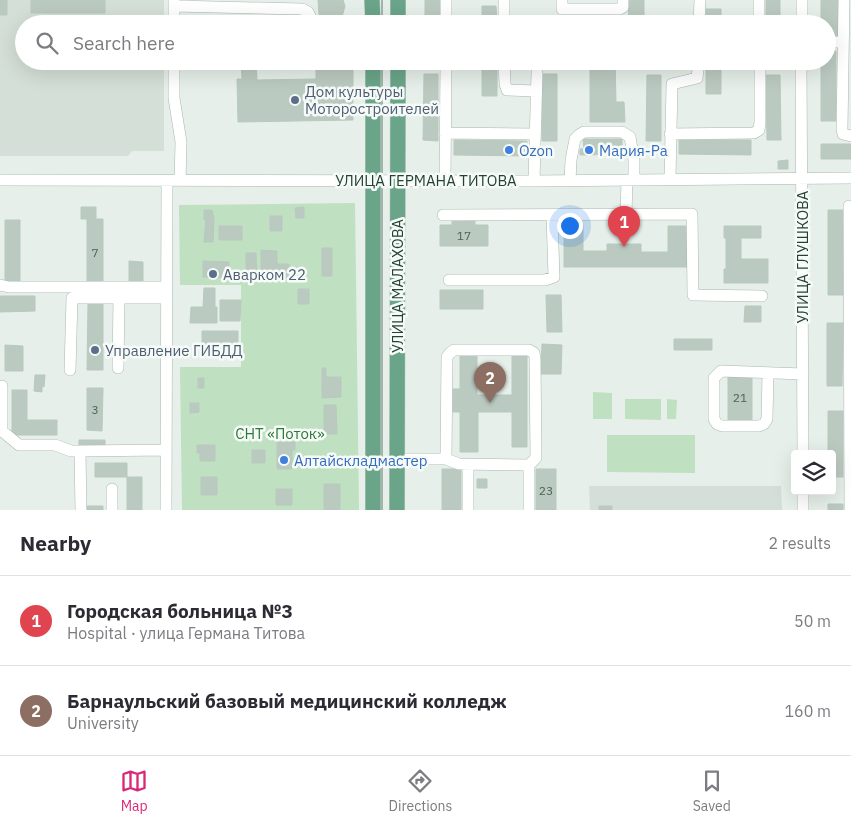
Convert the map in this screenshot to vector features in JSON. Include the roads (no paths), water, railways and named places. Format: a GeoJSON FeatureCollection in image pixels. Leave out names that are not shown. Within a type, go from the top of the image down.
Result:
{"type":"FeatureCollection","features":[{"type":"Feature","properties":{"kind":"main road"},"geometry":{"type":"LineString","coordinates":[[372,0],[373,15]]}},
{"type":"Feature","properties":{"kind":"main road"},"geometry":{"type":"LineString","coordinates":[[398,0],[398,15]]}},
{"type":"Feature","properties":{"kind":"main road","name":"УЛИЦА МАЛАХОВА"},"geometry":{"type":"LineString","coordinates":[[373,70],[373,510]]}},
{"type":"Feature","properties":{"kind":"main road","name":"УЛИЦА МАЛАХОВА"},"geometry":{"type":"LineString","coordinates":[[397,510],[398,70]]}},
{"type":"Feature","properties":{"kind":"street"},"geometry":{"type":"LineString","coordinates":[[446,0],[446,15]]}},
{"type":"Feature","properties":{"kind":"street"},"geometry":{"type":"LineString","coordinates":[[504,0],[504,15]]}},
{"type":"Feature","properties":{"kind":"street"},"geometry":{"type":"LineString","coordinates":[[562,0],[562,9],[620,9],[623,0]]}},
{"type":"Feature","properties":{"kind":"street"},"geometry":{"type":"LineString","coordinates":[[699,15],[700,0]]}},
{"type":"Feature","properties":{"kind":"street"},"geometry":{"type":"LineString","coordinates":[[759,0],[759,15]]}},
{"type":"Feature","properties":{"kind":"street"},"geometry":{"type":"LineString","coordinates":[[802,0],[802,15]]}},
{"type":"Feature","properties":{"kind":"street"},"geometry":{"type":"LineString","coordinates":[[844,0],[846,36],[842,129],[844,134],[851,136]]}},
{"type":"Feature","properties":{"kind":"street"},"geometry":{"type":"LineString","coordinates":[[174,3],[302,9],[310,15]]}},
{"type":"Feature","properties":{"kind":"street"},"geometry":{"type":"LineString","coordinates":[[174,70],[174,98],[181,142],[180,181]]}},
{"type":"Feature","properties":{"kind":"street"},"geometry":{"type":"LineString","coordinates":[[445,180],[446,70]]}},
{"type":"Feature","properties":{"kind":"street"},"geometry":{"type":"LineString","coordinates":[[504,70],[505,88],[507,90],[536,92]]}},
{"type":"Feature","properties":{"kind":"street"},"geometry":{"type":"LineString","coordinates":[[670,179],[672,84],[697,78],[698,70]]}},
{"type":"Feature","properties":{"kind":"street"},"geometry":{"type":"LineString","coordinates":[[670,134],[754,133],[759,130],[760,70]]}},
{"type":"Feature","properties":{"kind":"street","name":"УЛИЦА ГЛУШКОВА"},"geometry":{"type":"LineString","coordinates":[[802,70],[803,450]]}},
{"type":"Feature","properties":{"kind":"street"},"geometry":{"type":"LineString","coordinates":[[534,181],[537,73]]}},
{"type":"Feature","properties":{"kind":"street"},"geometry":{"type":"LineString","coordinates":[[570,181],[575,139],[584,132],[622,132],[630,137],[634,160],[626,214]]}},
{"type":"Feature","properties":{"kind":"street"},"geometry":{"type":"LineString","coordinates":[[445,133],[534,134]]}},
{"type":"Feature","properties":{"kind":"street","name":"УЛИЦА ГЕРМАНА ТИТОВА"},"geometry":{"type":"LineString","coordinates":[[0,180],[570,181],[851,178]]}},
{"type":"Feature","properties":{"kind":"street"},"geometry":{"type":"LineString","coordinates":[[166,510],[168,181]]}},
{"type":"Feature","properties":{"kind":"street"},"geometry":{"type":"LineString","coordinates":[[849,206],[850,510]]}},
{"type":"Feature","properties":{"kind":"street"},"geometry":{"type":"LineString","coordinates":[[449,280],[545,280],[554,277],[552,214]]}},
{"type":"Feature","properties":{"kind":"street"},"geometry":{"type":"LineString","coordinates":[[443,215],[692,214],[693,295],[762,296]]}},
{"type":"Feature","properties":{"kind":"street"},"geometry":{"type":"LineString","coordinates":[[0,285],[9,287],[167,293]]}},
{"type":"Feature","properties":{"kind":"street"},"geometry":{"type":"LineString","coordinates":[[70,370],[72,298],[119,298],[167,293]]}},
{"type":"Feature","properties":{"kind":"street"},"geometry":{"type":"LineString","coordinates":[[118,368],[119,298]]}},
{"type":"Feature","properties":{"kind":"street"},"geometry":{"type":"LineString","coordinates":[[446,459],[447,358],[450,353],[454,350],[529,350],[534,353],[536,458],[529,465],[529,510]]}},
{"type":"Feature","properties":{"kind":"street"},"geometry":{"type":"LineString","coordinates":[[768,373],[767,419],[764,424],[759,426],[722,426],[716,424],[714,419],[714,378],[716,374],[721,372],[768,373],[803,374]]}},
{"type":"Feature","properties":{"kind":"street"},"geometry":{"type":"LineString","coordinates":[[2,386],[2,432],[19,445],[56,445],[70,451],[166,450]]}},
{"type":"Feature","properties":{"kind":"street"},"geometry":{"type":"LineString","coordinates":[[80,451],[81,510]]}},
{"type":"Feature","properties":{"kind":"street"},"geometry":{"type":"LineString","coordinates":[[398,459],[446,459],[459,464],[529,465]]}},
{"type":"Feature","properties":{"kind":"street"},"geometry":{"type":"LineString","coordinates":[[468,464],[468,510]]}},
{"type":"Feature","properties":{"kind":"street"},"geometry":{"type":"LineString","coordinates":[[112,489],[112,510]]}},
{"type":"Feature","properties":{"kind":"street"},"geometry":{"type":"LineString","coordinates":[[803,495],[803,510]]}},
{"type":"Feature","properties":{"kind":"tram line"},"geometry":{"type":"LineString","coordinates":[[382,0],[382,15]]}},
{"type":"Feature","properties":{"kind":"tram line"},"geometry":{"type":"LineString","coordinates":[[382,70],[382,510]]}},
{"type":"Feature","properties":{"kind":"place","name":"Дом культуры Моторостроителей"},"geometry":{"type":"Point","coordinates":[295,100]}},
{"type":"Feature","properties":{"kind":"place","name":"Ozon"},"geometry":{"type":"Point","coordinates":[509,150]}},
{"type":"Feature","properties":{"kind":"place","name":"Мария-Ра"},"geometry":{"type":"Point","coordinates":[589,150]}},
{"type":"Feature","properties":{"kind":"place","name":"Городская больница №3"},"geometry":{"type":"Point","coordinates":[624,247]}},
{"type":"Feature","properties":{"kind":"place","name":"Аварком 22"},"geometry":{"type":"Point","coordinates":[213,274]}},
{"type":"Feature","properties":{"kind":"place","name":"Управление ГИБДД"},"geometry":{"type":"Point","coordinates":[95,350]}},
{"type":"Feature","properties":{"kind":"place","name":"Барнаульский базовый медицинский колледж"},"geometry":{"type":"Point","coordinates":[490,403]}},
{"type":"Feature","properties":{"kind":"place","name":"Алтайскладмастер"},"geometry":{"type":"Point","coordinates":[284,460]}},
{"type":"Feature","properties":{"kind":"park label","name":"СНТ «Поток»"},"geometry":{"type":"Point","coordinates":[280,433]}}]}
